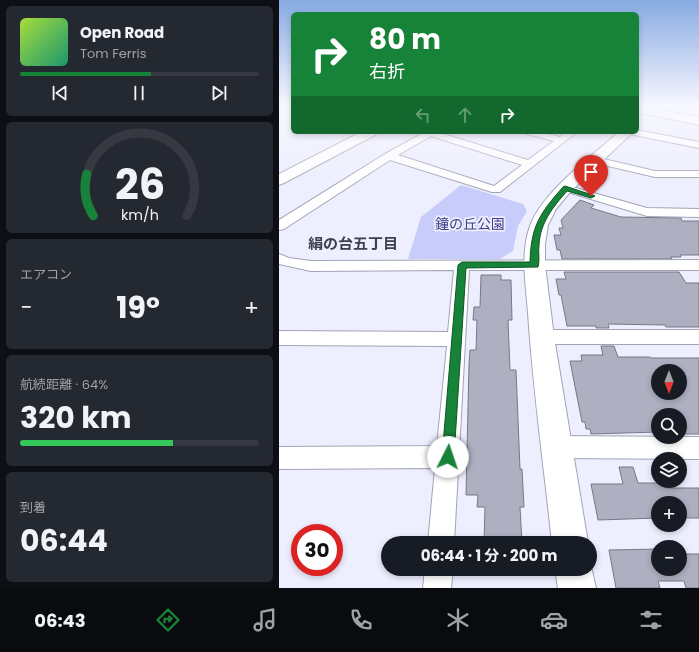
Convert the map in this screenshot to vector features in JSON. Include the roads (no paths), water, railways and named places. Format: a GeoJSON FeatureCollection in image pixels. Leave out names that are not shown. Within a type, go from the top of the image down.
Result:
{"type":"FeatureCollection","features":[{"type":"Feature","properties":{"kind":"street"},"geometry":{"type":"LineString","coordinates":[[643,133],[699,144]]}},
{"type":"Feature","properties":{"kind":"street"},"geometry":{"type":"LineString","coordinates":[[279,180],[367,134]]}},
{"type":"Feature","properties":{"kind":"street"},"geometry":{"type":"LineString","coordinates":[[279,226],[389,156],[428,134]]}},
{"type":"Feature","properties":{"kind":"street"},"geometry":{"type":"LineString","coordinates":[[437,134],[530,164]]}},
{"type":"Feature","properties":{"kind":"street"},"geometry":{"type":"LineString","coordinates":[[538,134],[561,140]]}},
{"type":"Feature","properties":{"kind":"street"},"geometry":{"type":"LineString","coordinates":[[389,156],[495,190],[569,134]]}},
{"type":"Feature","properties":{"kind":"street"},"geometry":{"type":"LineString","coordinates":[[569,536],[542,337],[535,265],[535,244],[539,225],[548,208],[565,188],[625,134]]}},
{"type":"Feature","properties":{"kind":"street"},"geometry":{"type":"LineString","coordinates":[[595,160],[655,174],[699,174]]}},
{"type":"Feature","properties":{"kind":"street"},"geometry":{"type":"LineString","coordinates":[[565,188],[647,212],[699,213]]}},
{"type":"Feature","properties":{"kind":"street"},"geometry":{"type":"LineString","coordinates":[[279,259],[286,262],[311,266],[699,265]]}},
{"type":"Feature","properties":{"kind":"street"},"geometry":{"type":"LineString","coordinates":[[442,536],[462,265]]}},
{"type":"Feature","properties":{"kind":"street"},"geometry":{"type":"LineString","coordinates":[[542,337],[699,337]]}},
{"type":"Feature","properties":{"kind":"street"},"geometry":{"type":"LineString","coordinates":[[279,338],[456,339]]}},
{"type":"Feature","properties":{"kind":"street"},"geometry":{"type":"LineString","coordinates":[[557,447],[699,448]]}},
{"type":"Feature","properties":{"kind":"street"},"geometry":{"type":"LineString","coordinates":[[279,458],[448,457]]}},
{"type":"Feature","properties":{"kind":"street"},"geometry":{"type":"LineString","coordinates":[[437,588],[438,576]]}},
{"type":"Feature","properties":{"kind":"street"},"geometry":{"type":"LineString","coordinates":[[575,576],[577,588]]}},
{"type":"Feature","properties":{"kind":"district","name":"絹の台五丁目"},"geometry":{"type":"Point","coordinates":[353,244]}},
{"type":"Feature","properties":{"kind":"park label","name":"鐘の丘公園"},"geometry":{"type":"Point","coordinates":[470,224]}}]}
